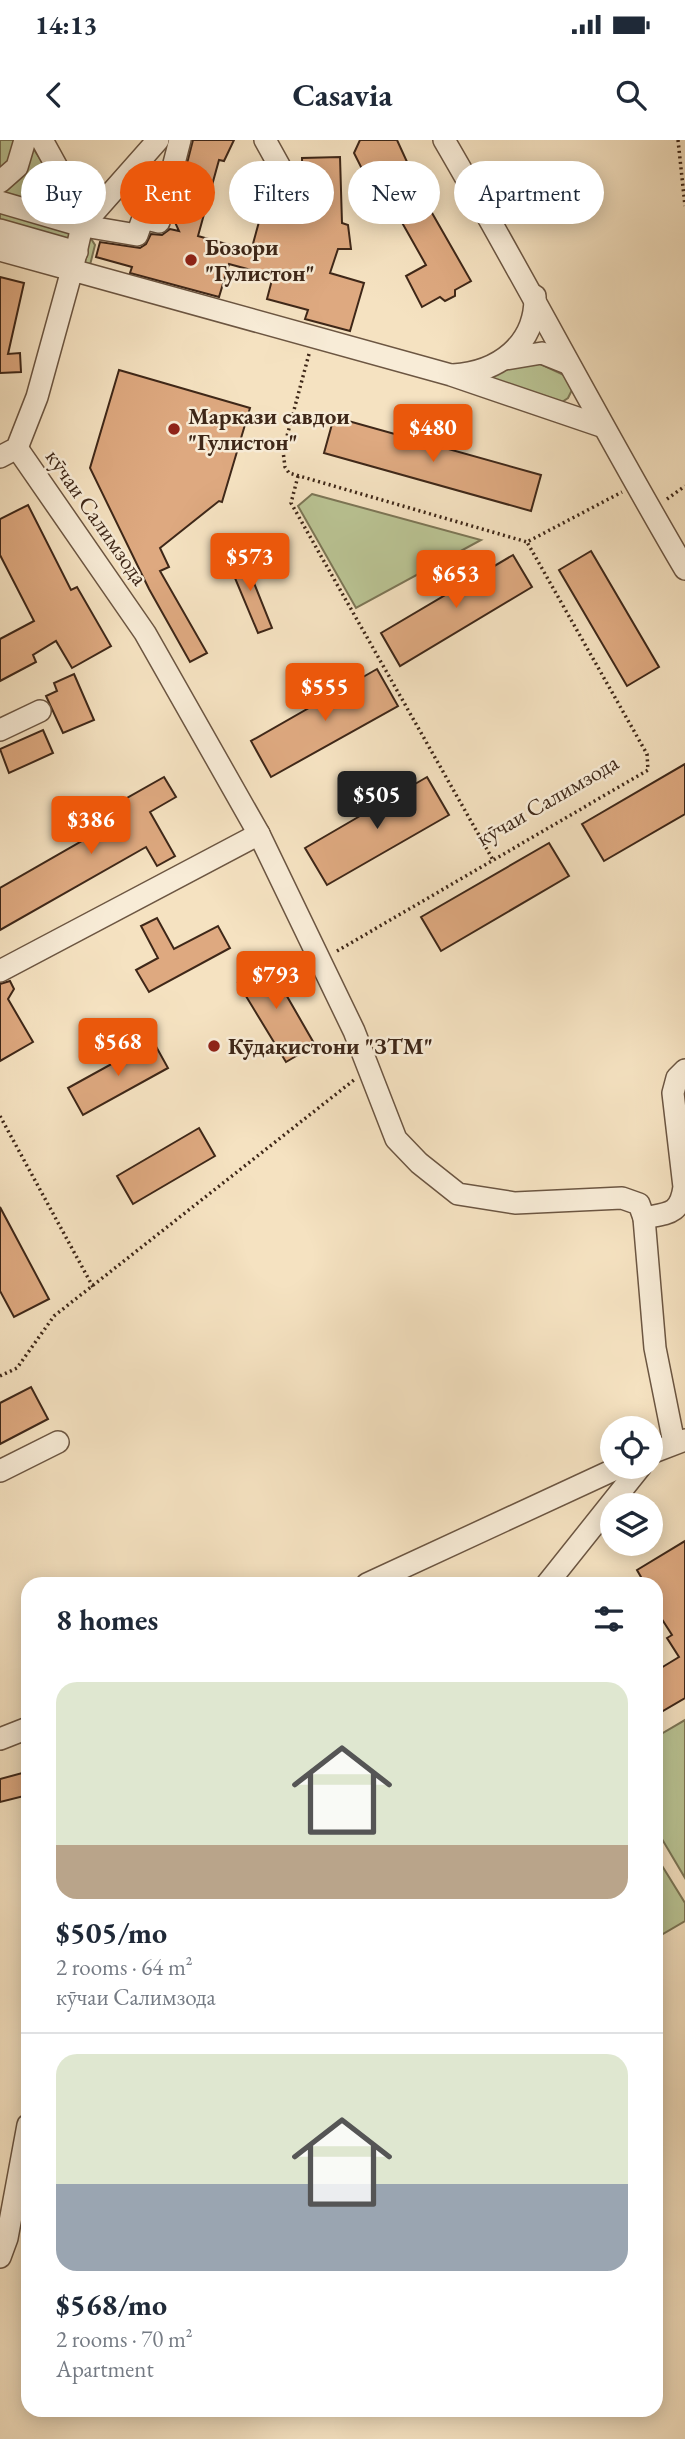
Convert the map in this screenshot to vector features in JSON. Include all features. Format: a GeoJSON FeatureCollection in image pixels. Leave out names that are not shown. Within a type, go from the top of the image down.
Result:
{"type":"FeatureCollection","features":[{"type":"Feature","properties":{"kind":"street"},"geometry":{"type":"LineString","coordinates":[[0,183],[17,167],[25,140]]}},
{"type":"Feature","properties":{"kind":"street"},"geometry":{"type":"LineString","coordinates":[[40,140],[90,228],[137,235],[143,218],[159,222],[180,140]]}},
{"type":"Feature","properties":{"kind":"street"},"geometry":{"type":"LineString","coordinates":[[40,140],[82,226]]}},
{"type":"Feature","properties":{"kind":"street"},"geometry":{"type":"LineString","coordinates":[[8,453],[37,397],[82,226],[158,140]]}},
{"type":"Feature","properties":{"kind":"street"},"geometry":{"type":"LineString","coordinates":[[265,140],[277,161]]}},
{"type":"Feature","properties":{"kind":"street"},"geometry":{"type":"LineString","coordinates":[[444,140],[535,296],[601,426],[685,569]]}},
{"type":"Feature","properties":{"kind":"street"},"geometry":{"type":"LineString","coordinates":[[0,202],[82,226]]}},
{"type":"Feature","properties":{"kind":"street"},"geometry":{"type":"LineString","coordinates":[[0,230],[74,261],[313,337],[451,375],[601,426]]}},
{"type":"Feature","properties":{"kind":"street"},"geometry":{"type":"LineString","coordinates":[[0,250],[74,261]]}},
{"type":"Feature","properties":{"kind":"street"},"geometry":{"type":"LineString","coordinates":[[502,360],[528,334],[534,316],[535,296]]}},
{"type":"Feature","properties":{"kind":"street"},"geometry":{"type":"LineString","coordinates":[[451,375],[477,372],[502,360],[542,353],[567,363]]}},
{"type":"Feature","properties":{"kind":"street"},"geometry":{"type":"LineString","coordinates":[[548,409],[564,407],[572,401],[580,385]]}},
{"type":"Feature","properties":{"kind":"street","name":"кӯчаи Салимзода"},"geometry":{"type":"LineString","coordinates":[[8,453],[145,633],[259,834],[368,1066],[396,1139],[419,1163],[458,1194],[515,1203],[631,1199],[639,1204],[644,1219]]}},
{"type":"Feature","properties":{"kind":"street"},"geometry":{"type":"LineString","coordinates":[[0,730],[40,711]]}},
{"type":"Feature","properties":{"kind":"street"},"geometry":{"type":"LineString","coordinates":[[0,971],[259,834]]}},
{"type":"Feature","properties":{"kind":"street"},"geometry":{"type":"LineString","coordinates":[[663,1449],[680,1441],[655,1348],[644,1219],[671,1212],[681,1202],[684,1187],[674,1093],[677,1078],[685,1070]]}},
{"type":"Feature","properties":{"kind":"street"},"geometry":{"type":"LineString","coordinates":[[0,1471],[58,1441]]}},
{"type":"Feature","properties":{"kind":"street"},"geometry":{"type":"LineString","coordinates":[[382,1577],[600,1476]]}},
{"type":"Feature","properties":{"kind":"street"},"geometry":{"type":"LineString","coordinates":[[554,1577],[631,1479]]}},
{"type":"Feature","properties":{"kind":"street"},"geometry":{"type":"LineString","coordinates":[[2,1734],[21,1730]]}},
{"type":"Feature","properties":{"kind":"street"},"geometry":{"type":"LineString","coordinates":[[0,2257],[7,2238],[21,2163]]}},
{"type":"Feature","properties":{"kind":"path"},"geometry":{"type":"LineString","coordinates":[[678,140],[685,206]]}},
{"type":"Feature","properties":{"kind":"path"},"geometry":{"type":"LineString","coordinates":[[313,337],[283,451],[285,467],[298,476],[527,542],[636,485]]}},
{"type":"Feature","properties":{"kind":"path"},"geometry":{"type":"LineString","coordinates":[[298,476],[291,503],[493,860]]}},
{"type":"Feature","properties":{"kind":"path","name":"кӯчаи Салимзода"},"geometry":{"type":"LineString","coordinates":[[320,960],[646,773],[649,765],[633,728],[527,542]]}},
{"type":"Feature","properties":{"kind":"path"},"geometry":{"type":"LineString","coordinates":[[0,1376],[17,1368],[54,1317],[339,1094],[368,1066]]}},
{"type":"Feature","properties":{"kind":"path"},"geometry":{"type":"LineString","coordinates":[[0,1116],[93,1287]]}},
{"type":"Feature","properties":{"kind":"green space"},"geometry":{"type":"Polygon","coordinates":[[[0,140],[28,140],[41,161],[21,161],[21,224],[82,224],[95,245],[89,269],[0,244],[0,140]]]}},
{"type":"Feature","properties":{"kind":"green space"},"geometry":{"type":"Polygon","coordinates":[[[534,361],[566,376],[572,390],[568,398],[559,404],[482,376],[534,361]]]}},
{"type":"Feature","properties":{"kind":"green space"},"geometry":{"type":"Polygon","coordinates":[[[312,494],[481,540],[356,608],[298,506],[312,494]]]}},
{"type":"Feature","properties":{"kind":"green space"},"geometry":{"type":"Polygon","coordinates":[[[685,1720],[685,1878],[663,1841],[663,1733],[685,1720]]]}},
{"type":"Feature","properties":{"kind":"green space"},"geometry":{"type":"Polygon","coordinates":[[[663,1867],[685,1903],[685,1921],[663,1934],[663,1867]]]}},
{"type":"Feature","properties":{"kind":"building"},"geometry":{"type":"Polygon","coordinates":[[[193,140],[234,140],[224,161],[219,160],[215,174],[215,161],[188,161],[193,140]]]}},
{"type":"Feature","properties":{"kind":"building"},"geometry":{"type":"Polygon","coordinates":[[[360,140],[397,140],[407,161],[358,161],[354,153],[360,140]]]}},
{"type":"Feature","properties":{"kind":"building"},"geometry":{"type":"Polygon","coordinates":[[[340,157],[342,223],[348,225],[351,249],[338,249],[330,273],[364,283],[350,331],[305,319],[308,310],[267,299],[273,276],[229,264],[219,297],[130,273],[132,267],[96,257],[100,242],[140,248],[146,244],[151,234],[162,235],[170,229],[179,231],[176,224],[201,224],[198,236],[251,251],[258,224],[334,224],[334,161],[302,161],[302,158],[340,157]]]}},
{"type":"Feature","properties":{"kind":"building"},"geometry":{"type":"Polygon","coordinates":[[[403,224],[438,224],[471,281],[455,290],[455,296],[445,301],[440,297],[422,307],[406,276],[426,265],[403,224]]]}},
{"type":"Feature","properties":{"kind":"building"},"geometry":{"type":"Polygon","coordinates":[[[0,277],[24,283],[8,354],[20,353],[21,372],[0,373],[0,277]]]}},
{"type":"Feature","properties":{"kind":"building"},"geometry":{"type":"Polygon","coordinates":[[[119,370],[250,408],[222,502],[219,501],[160,548],[169,567],[160,571],[207,653],[190,662],[149,589],[90,468],[119,370]]]}},
{"type":"Feature","properties":{"kind":"building"},"geometry":{"type":"Polygon","coordinates":[[[334,417],[541,475],[531,511],[324,453],[334,417]]]}},
{"type":"Feature","properties":{"kind":"building"},"geometry":{"type":"Polygon","coordinates":[[[28,505],[71,590],[77,587],[111,646],[72,668],[56,641],[33,655],[36,662],[0,681],[0,639],[34,621],[0,555],[0,519],[28,505]]]}},
{"type":"Feature","properties":{"kind":"building"},"geometry":{"type":"Polygon","coordinates":[[[591,551],[659,667],[627,686],[559,570],[591,551]]]}},
{"type":"Feature","properties":{"kind":"building"},"geometry":{"type":"Polygon","coordinates":[[[242,553],[272,628],[258,633],[227,559],[242,553]]]}},
{"type":"Feature","properties":{"kind":"building"},"geometry":{"type":"Polygon","coordinates":[[[513,555],[532,587],[400,666],[381,633],[513,555]]]}},
{"type":"Feature","properties":{"kind":"building"},"geometry":{"type":"Polygon","coordinates":[[[377,669],[398,706],[271,777],[251,741],[377,669]]]}},
{"type":"Feature","properties":{"kind":"building"},"geometry":{"type":"Polygon","coordinates":[[[74,674],[94,720],[63,733],[46,696],[57,691],[54,683],[74,674]]]}},
{"type":"Feature","properties":{"kind":"building"},"geometry":{"type":"Polygon","coordinates":[[[43,730],[53,753],[9,773],[0,749],[43,730]]]}},
{"type":"Feature","properties":{"kind":"building"},"geometry":{"type":"Polygon","coordinates":[[[685,764],[685,814],[604,861],[582,824],[685,764]]]}},
{"type":"Feature","properties":{"kind":"building"},"geometry":{"type":"Polygon","coordinates":[[[164,777],[176,797],[150,812],[175,856],[157,866],[146,847],[0,930],[0,888],[127,815],[120,802],[164,777]]]}},
{"type":"Feature","properties":{"kind":"building"},"geometry":{"type":"Polygon","coordinates":[[[427,777],[449,815],[327,885],[305,848],[427,777]]]}},
{"type":"Feature","properties":{"kind":"building"},"geometry":{"type":"Polygon","coordinates":[[[549,843],[569,876],[441,951],[421,917],[549,843]]]}},
{"type":"Feature","properties":{"kind":"building"},"geometry":{"type":"Polygon","coordinates":[[[157,918],[174,949],[218,926],[230,948],[149,992],[136,970],[158,958],[141,926],[157,918]]]}},
{"type":"Feature","properties":{"kind":"building"},"geometry":{"type":"Polygon","coordinates":[[[265,958],[315,1045],[286,1062],[238,983],[251,976],[247,969],[265,958]]]}},
{"type":"Feature","properties":{"kind":"building"},"geometry":{"type":"Polygon","coordinates":[[[10,981],[14,989],[8,999],[33,1042],[0,1061],[0,984],[10,981]]]}},
{"type":"Feature","properties":{"kind":"building"},"geometry":{"type":"Polygon","coordinates":[[[153,1041],[168,1068],[83,1115],[68,1088],[153,1041]]]}},
{"type":"Feature","properties":{"kind":"building"},"geometry":{"type":"Polygon","coordinates":[[[199,1128],[215,1156],[133,1204],[117,1176],[199,1128]]]}},
{"type":"Feature","properties":{"kind":"building"},"geometry":{"type":"Polygon","coordinates":[[[0,1207],[49,1299],[14,1317],[0,1291],[0,1207]]]}},
{"type":"Feature","properties":{"kind":"building"},"geometry":{"type":"Polygon","coordinates":[[[31,1387],[48,1419],[0,1444],[0,1403],[31,1387]]]}},
{"type":"Feature","properties":{"kind":"building"},"geometry":{"type":"Polygon","coordinates":[[[685,1541],[685,1698],[663,1711],[663,1667],[679,1657],[667,1638],[672,1635],[663,1621],[663,1577],[641,1577],[637,1570],[685,1541]]]}},
{"type":"Feature","properties":{"kind":"building"},"geometry":{"type":"Polygon","coordinates":[[[21,1773],[21,1797],[0,1802],[0,1779],[21,1773]]]}},
{"type":"Feature","properties":{"kind":"place","name":"Бозори \"Гулистон\""},"geometry":{"type":"Point","coordinates":[191,260]}},
{"type":"Feature","properties":{"kind":"place","name":"Маркази савдои \"Гулистон\""},"geometry":{"type":"Point","coordinates":[174,429]}},
{"type":"Feature","properties":{"kind":"place","name":"Кӯдакистони \"ЗТМ\""},"geometry":{"type":"Point","coordinates":[214,1046]}}]}
